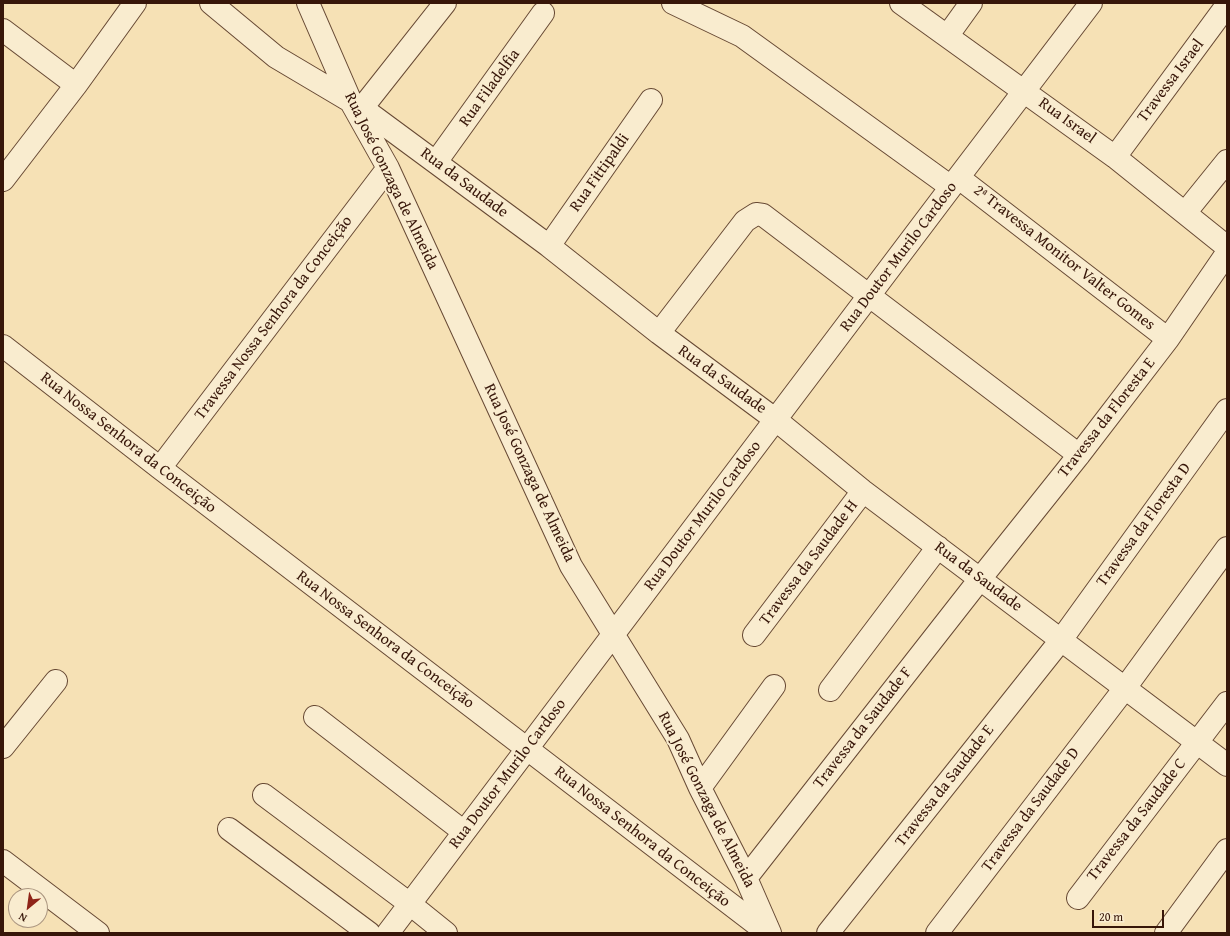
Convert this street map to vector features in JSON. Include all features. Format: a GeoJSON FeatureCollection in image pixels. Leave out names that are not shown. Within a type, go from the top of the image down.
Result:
{"type":"FeatureCollection","features":[{"type":"Feature","properties":{"kind":"street"},"geometry":{"type":"LineString","coordinates":[[3,180],[11,156],[76,84],[135,3]]}},
{"type":"Feature","properties":{"kind":"street","name":"Rua da Saudade"},"geometry":{"type":"LineString","coordinates":[[211,3],[276,57],[356,105],[549,246],[659,333],[776,420],[863,491],[1227,764]]}},
{"type":"Feature","properties":{"kind":"street","name":"Rua José Gonzaga de Almeida"},"geometry":{"type":"LineString","coordinates":[[308,3],[356,105],[388,168],[571,566],[705,781],[769,933]]}},
{"type":"Feature","properties":{"kind":"street"},"geometry":{"type":"LineString","coordinates":[[356,105],[445,3]]}},
{"type":"Feature","properties":{"kind":"street","name":"2ª Travessa Monitor Valter Gomes"},"geometry":{"type":"LineString","coordinates":[[673,3],[742,36],[955,182],[1168,339]]}},
{"type":"Feature","properties":{"kind":"street","name":"Rua Israel"},"geometry":{"type":"LineString","coordinates":[[901,3],[948,35],[1114,156],[1227,247]]}},
{"type":"Feature","properties":{"kind":"street"},"geometry":{"type":"LineString","coordinates":[[948,35],[971,3]]}},
{"type":"Feature","properties":{"kind":"street","name":"Rua Doutor Murilo Cardoso"},"geometry":{"type":"LineString","coordinates":[[388,933],[1091,3]]}},
{"type":"Feature","properties":{"kind":"street","name":"Travessa Israel"},"geometry":{"type":"LineString","coordinates":[[1114,156],[1227,5]]}},
{"type":"Feature","properties":{"kind":"street","name":"Rua Filadelfia"},"geometry":{"type":"LineString","coordinates":[[436,162],[543,13]]}},
{"type":"Feature","properties":{"kind":"street"},"geometry":{"type":"LineString","coordinates":[[3,30],[76,84]]}},
{"type":"Feature","properties":{"kind":"street","name":"Rua Fittipaldi"},"geometry":{"type":"LineString","coordinates":[[549,246],[651,100]]}},
{"type":"Feature","properties":{"kind":"street"},"geometry":{"type":"LineString","coordinates":[[1185,213],[1227,161]]}},
{"type":"Feature","properties":{"kind":"street","name":"Travessa Nossa Senhora da Conceição"},"geometry":{"type":"LineString","coordinates":[[160,468],[388,168]]}},
{"type":"Feature","properties":{"kind":"street"},"geometry":{"type":"LineString","coordinates":[[659,333],[745,221],[756,214],[763,215],[1079,456]]}},
{"type":"Feature","properties":{"kind":"street","name":"Travessa da Floresta E"},"geometry":{"type":"LineString","coordinates":[[980,579],[1079,456],[1168,339],[1227,253]]}},
{"type":"Feature","properties":{"kind":"street","name":"Rua Nossa Senhora da Conceição"},"geometry":{"type":"LineString","coordinates":[[3,346],[160,468],[769,933]]}},
{"type":"Feature","properties":{"kind":"street","name":"Travessa da Floresta D"},"geometry":{"type":"LineString","coordinates":[[1061,640],[1227,410]]}},
{"type":"Feature","properties":{"kind":"street","name":"Travessa da Saudade H"},"geometry":{"type":"LineString","coordinates":[[754,635],[863,491]]}},
{"type":"Feature","properties":{"kind":"street"},"geometry":{"type":"LineString","coordinates":[[830,690],[938,547]]}},
{"type":"Feature","properties":{"kind":"street","name":"Travessa da Saudade D"},"geometry":{"type":"LineString","coordinates":[[937,933],[1125,688],[1227,548]]}},
{"type":"Feature","properties":{"kind":"street","name":"Travessa da Saudade F"},"geometry":{"type":"LineString","coordinates":[[746,878],[980,579]]}},
{"type":"Feature","properties":{"kind":"street","name":"Travessa da Saudade E"},"geometry":{"type":"LineString","coordinates":[[828,933],[1061,640]]}},
{"type":"Feature","properties":{"kind":"street"},"geometry":{"type":"LineString","coordinates":[[3,747],[56,681]]}},
{"type":"Feature","properties":{"kind":"street"},"geometry":{"type":"LineString","coordinates":[[705,781],[774,686]]}},
{"type":"Feature","properties":{"kind":"street","name":"Travessa da Saudade C"},"geometry":{"type":"LineString","coordinates":[[1078,898],[1227,703]]}},
{"type":"Feature","properties":{"kind":"street"},"geometry":{"type":"LineString","coordinates":[[315,717],[464,832]]}},
{"type":"Feature","properties":{"kind":"street"},"geometry":{"type":"LineString","coordinates":[[264,795],[410,904],[446,933]]}},
{"type":"Feature","properties":{"kind":"street"},"geometry":{"type":"LineString","coordinates":[[229,830],[369,933]]}},
{"type":"Feature","properties":{"kind":"street"},"geometry":{"type":"LineString","coordinates":[[1166,933],[1227,850]]}},
{"type":"Feature","properties":{"kind":"street"},"geometry":{"type":"LineString","coordinates":[[3,861],[98,933]]}}]}
